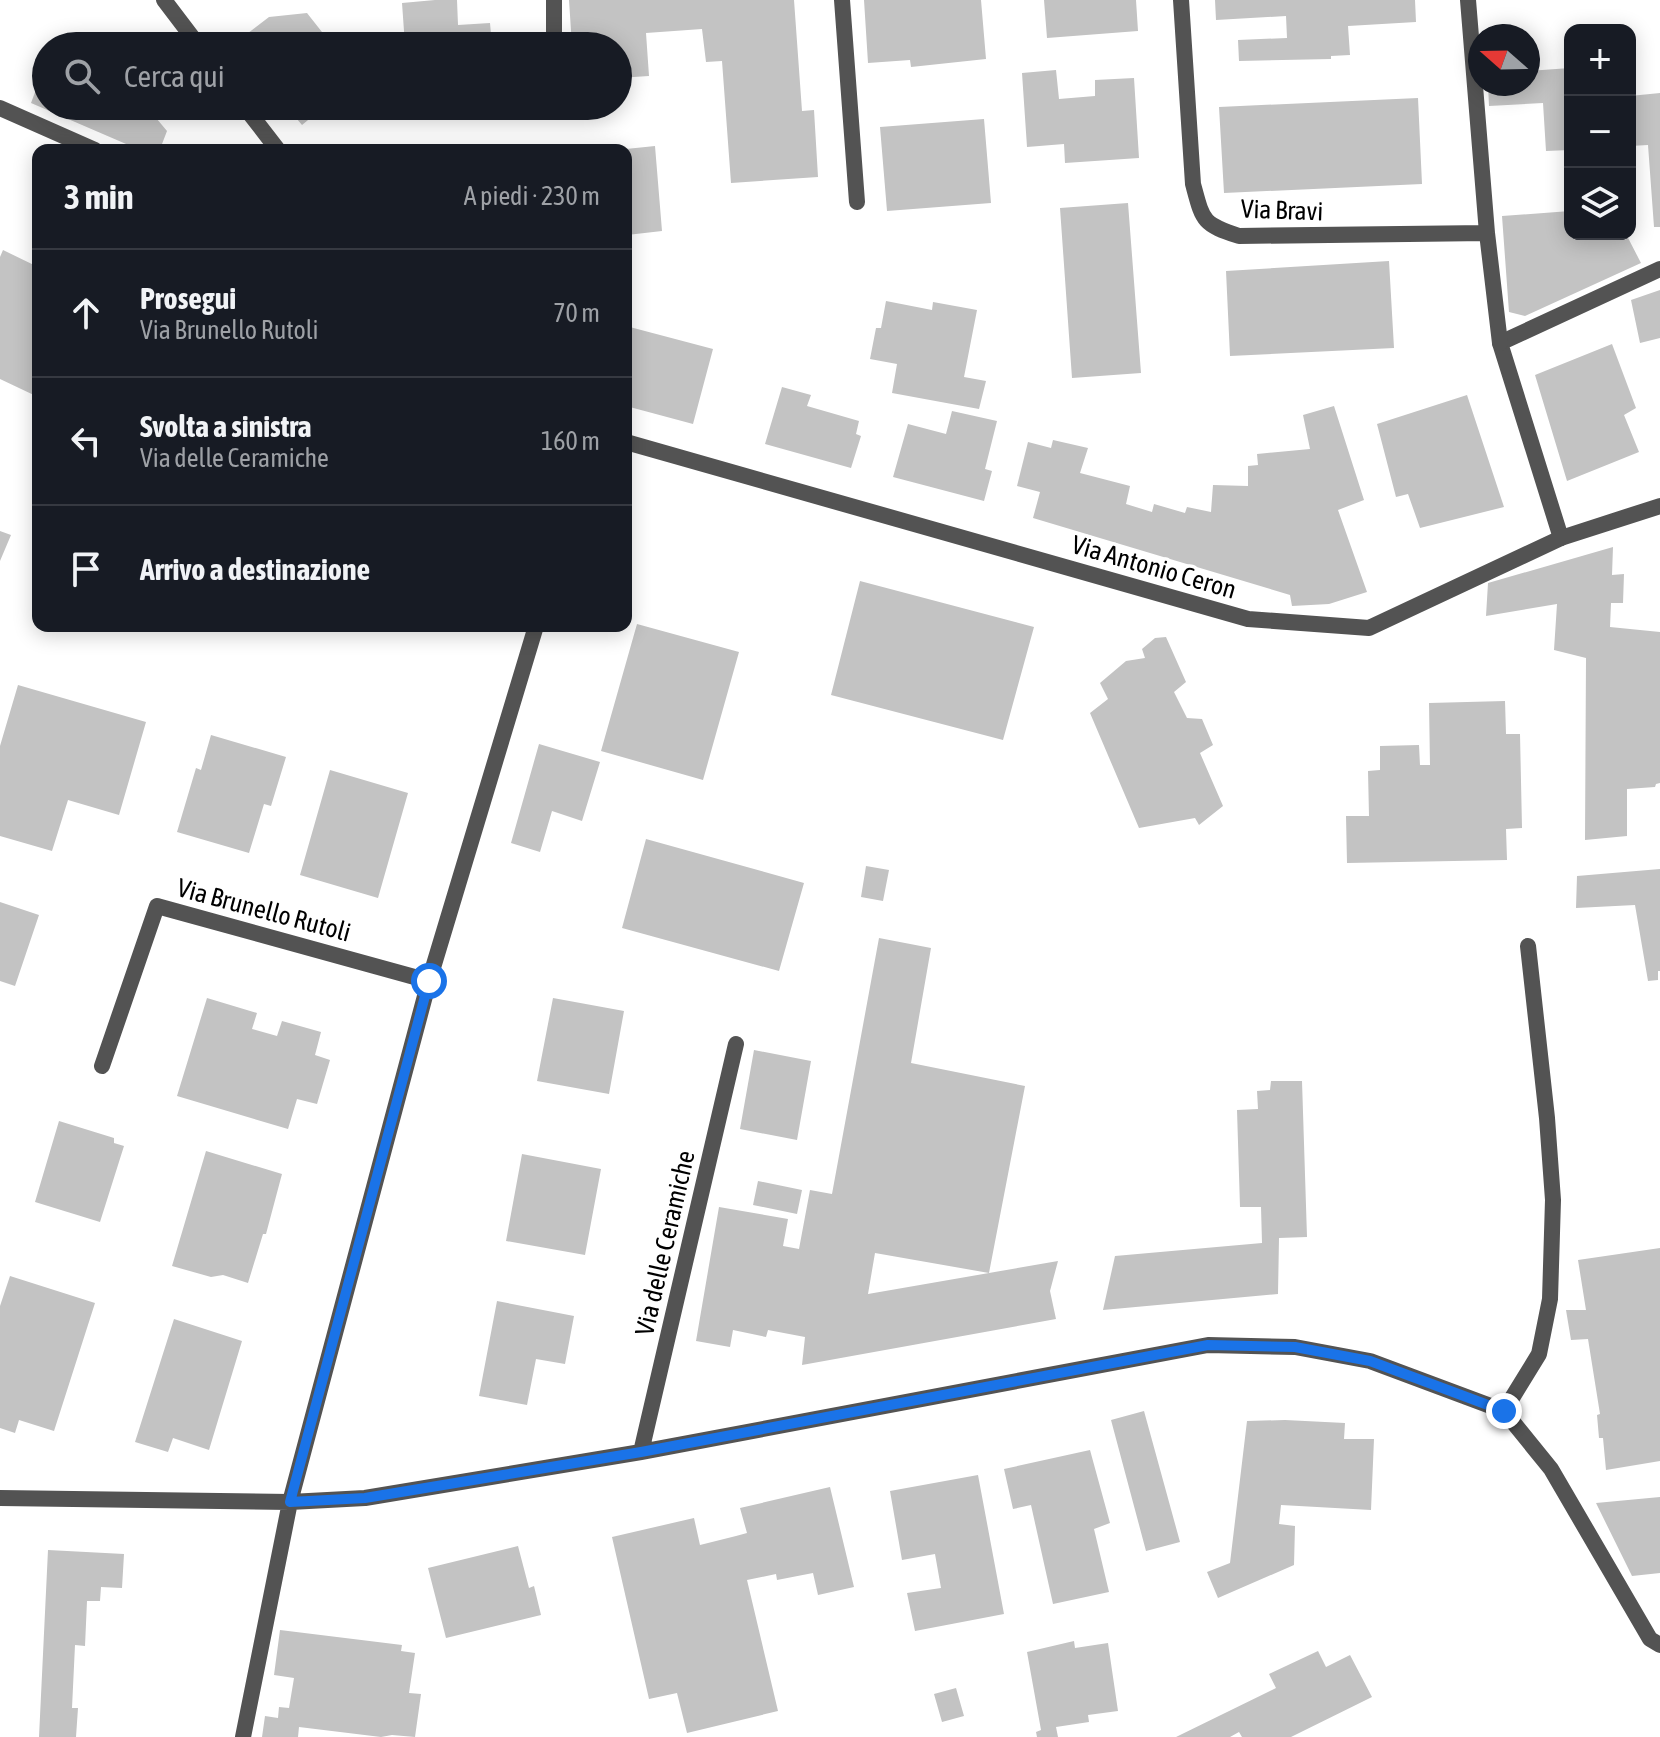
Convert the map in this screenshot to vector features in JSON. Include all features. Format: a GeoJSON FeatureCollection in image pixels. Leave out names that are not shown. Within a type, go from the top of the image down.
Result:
{"type":"FeatureCollection","features":[{"type":"Feature","properties":{"kind":"street"},"geometry":{"type":"LineString","coordinates":[[164,0],[188,32]]}},
{"type":"Feature","properties":{"kind":"street"},"geometry":{"type":"LineString","coordinates":[[554,0],[554,32]]}},
{"type":"Feature","properties":{"kind":"street"},"geometry":{"type":"LineString","coordinates":[[842,0],[857,202]]}},
{"type":"Feature","properties":{"kind":"street","name":"Via Bravi"},"geometry":{"type":"LineString","coordinates":[[1181,0],[1193,184],[1200,211],[1212,228],[1239,236],[1487,233]]}},
{"type":"Feature","properties":{"kind":"street"},"geometry":{"type":"LineString","coordinates":[[1468,0],[1487,233],[1500,343],[1561,538]]}},
{"type":"Feature","properties":{"kind":"street"},"geometry":{"type":"LineString","coordinates":[[0,108],[81,144]]}},
{"type":"Feature","properties":{"kind":"street"},"geometry":{"type":"LineString","coordinates":[[255,120],[273,144]]}},
{"type":"Feature","properties":{"kind":"street"},"geometry":{"type":"LineString","coordinates":[[1500,343],[1660,269]]}},
{"type":"Feature","properties":{"kind":"street","name":"Via Antonio Ceron"},"geometry":{"type":"LineString","coordinates":[[632,444],[1248,619],[1369,628],[1561,538],[1660,506]]}},
{"type":"Feature","properties":{"kind":"street"},"geometry":{"type":"LineString","coordinates":[[243,1737],[290,1502],[429,981],[534,632]]}},
{"type":"Feature","properties":{"kind":"street","name":"Via Brunello Rutoli"},"geometry":{"type":"LineString","coordinates":[[102,1066],[157,906],[429,981]]}},
{"type":"Feature","properties":{"kind":"street"},"geometry":{"type":"LineString","coordinates":[[1504,1411],[1539,1354],[1550,1299],[1553,1200],[1528,946]]}},
{"type":"Feature","properties":{"kind":"street","name":"Via delle Ceramiche"},"geometry":{"type":"LineString","coordinates":[[641,1452],[736,1044]]}},
{"type":"Feature","properties":{"kind":"street"},"geometry":{"type":"LineString","coordinates":[[0,1498],[290,1502],[365,1498],[641,1452],[1208,1345],[1295,1347],[1370,1361],[1504,1411],[1551,1469],[1650,1639],[1660,1645]]}},
{"type":"Feature","properties":{"kind":"building"},"geometry":{"type":"Polygon","coordinates":[[[457,0],[458,25],[490,23],[491,32],[404,32],[402,3],[457,0]]]}},
{"type":"Feature","properties":{"kind":"building"},"geometry":{"type":"Polygon","coordinates":[[[569,0],[794,0],[802,111],[814,110],[818,177],[731,183],[722,61],[706,62],[702,29],[646,33],[649,76],[632,77],[632,32],[571,32],[569,0]]]}},
{"type":"Feature","properties":{"kind":"building"},"geometry":{"type":"Polygon","coordinates":[[[864,0],[981,0],[986,59],[911,67],[910,60],[868,63],[864,0]]]}},
{"type":"Feature","properties":{"kind":"building"},"geometry":{"type":"Polygon","coordinates":[[[1044,0],[1136,0],[1138,31],[1047,38],[1044,0]]]}},
{"type":"Feature","properties":{"kind":"building"},"geometry":{"type":"Polygon","coordinates":[[[1215,0],[1415,0],[1416,22],[1348,26],[1350,55],[1331,56],[1331,59],[1239,61],[1238,40],[1287,38],[1286,16],[1216,20],[1215,0]]]}},
{"type":"Feature","properties":{"kind":"building"},"geometry":{"type":"Polygon","coordinates":[[[307,13],[322,32],[249,32],[269,17],[307,13]]]}},
{"type":"Feature","properties":{"kind":"building"},"geometry":{"type":"Polygon","coordinates":[[[1564,68],[1564,150],[1546,151],[1543,103],[1489,106],[1489,96],[1540,96],[1540,70],[1564,68]]]}},
{"type":"Feature","properties":{"kind":"building"},"geometry":{"type":"Polygon","coordinates":[[[1056,70],[1059,99],[1095,96],[1095,80],[1134,78],[1139,158],[1065,163],[1064,144],[1027,147],[1022,73],[1056,70]]]}},
{"type":"Feature","properties":{"kind":"building"},"geometry":{"type":"Polygon","coordinates":[[[1660,93],[1660,227],[1654,227],[1648,145],[1636,146],[1636,95],[1660,93]]]}},
{"type":"Feature","properties":{"kind":"building"},"geometry":{"type":"Polygon","coordinates":[[[1418,98],[1422,184],[1224,193],[1219,107],[1418,98]]]}},
{"type":"Feature","properties":{"kind":"building"},"geometry":{"type":"Polygon","coordinates":[[[984,119],[991,203],[887,211],[880,127],[984,119]]]}},
{"type":"Feature","properties":{"kind":"building"},"geometry":{"type":"Polygon","coordinates":[[[70,120],[158,120],[167,131],[162,144],[126,144],[70,120]]]}},
{"type":"Feature","properties":{"kind":"building"},"geometry":{"type":"Polygon","coordinates":[[[655,146],[662,231],[632,234],[632,148],[655,146]]]}},
{"type":"Feature","properties":{"kind":"building"},"geometry":{"type":"Polygon","coordinates":[[[1128,203],[1141,373],[1072,378],[1060,208],[1128,203]]]}},
{"type":"Feature","properties":{"kind":"building"},"geometry":{"type":"Polygon","coordinates":[[[1564,211],[1564,240],[1629,240],[1641,263],[1525,316],[1509,312],[1502,216],[1564,211]]]}},
{"type":"Feature","properties":{"kind":"building"},"geometry":{"type":"Polygon","coordinates":[[[3,250],[32,264],[32,394],[0,379],[0,257],[3,250]]]}},
{"type":"Feature","properties":{"kind":"building"},"geometry":{"type":"Polygon","coordinates":[[[1389,261],[1394,348],[1230,356],[1226,271],[1389,261]]]}},
{"type":"Feature","properties":{"kind":"building"},"geometry":{"type":"Polygon","coordinates":[[[1660,290],[1660,338],[1640,343],[1631,300],[1660,290]]]}},
{"type":"Feature","properties":{"kind":"building"},"geometry":{"type":"Polygon","coordinates":[[[886,301],[932,310],[933,302],[977,310],[964,377],[986,381],[979,409],[892,393],[897,364],[870,359],[876,328],[881,328],[886,301]]]}},
{"type":"Feature","properties":{"kind":"building"},"geometry":{"type":"Polygon","coordinates":[[[632,328],[713,349],[693,424],[632,408],[632,328]]]}},
{"type":"Feature","properties":{"kind":"building"},"geometry":{"type":"Polygon","coordinates":[[[1612,344],[1636,408],[1624,415],[1639,452],[1567,481],[1535,375],[1612,344]]]}},
{"type":"Feature","properties":{"kind":"building"},"geometry":{"type":"Polygon","coordinates":[[[782,387],[811,395],[807,406],[859,421],[856,434],[861,436],[851,468],[765,444],[782,387]]]}},
{"type":"Feature","properties":{"kind":"building"},"geometry":{"type":"Polygon","coordinates":[[[1467,395],[1504,507],[1420,528],[1408,494],[1396,497],[1377,424],[1467,395]]]}},
{"type":"Feature","properties":{"kind":"building"},"geometry":{"type":"Polygon","coordinates":[[[1334,406],[1364,500],[1338,510],[1367,592],[1329,604],[1292,606],[1290,595],[1033,518],[1040,492],[1017,486],[1028,442],[1051,448],[1053,440],[1088,448],[1080,473],[1130,486],[1126,504],[1152,512],[1154,504],[1185,513],[1187,507],[1211,512],[1213,485],[1248,486],[1248,466],[1258,465],[1257,454],[1310,449],[1303,415],[1334,406]]]}},
{"type":"Feature","properties":{"kind":"building"},"geometry":{"type":"Polygon","coordinates":[[[952,411],[997,421],[985,469],[992,471],[984,501],[893,477],[908,424],[946,434],[952,411]]]}},
{"type":"Feature","properties":{"kind":"building"},"geometry":{"type":"Polygon","coordinates":[[[0,531],[11,535],[0,561],[0,531]]]}},
{"type":"Feature","properties":{"kind":"building"},"geometry":{"type":"Polygon","coordinates":[[[1613,547],[1612,575],[1624,574],[1623,603],[1611,603],[1610,627],[1660,632],[1660,783],[1655,787],[1627,789],[1627,836],[1585,840],[1586,658],[1554,650],[1557,604],[1486,616],[1488,583],[1613,547]]]}},
{"type":"Feature","properties":{"kind":"building"},"geometry":{"type":"Polygon","coordinates":[[[860,581],[1034,627],[1003,740],[831,695],[860,581]]]}},
{"type":"Feature","properties":{"kind":"building"},"geometry":{"type":"Polygon","coordinates":[[[637,624],[739,652],[703,780],[601,751],[637,624]]]}},
{"type":"Feature","properties":{"kind":"building"},"geometry":{"type":"Polygon","coordinates":[[[1166,637],[1186,682],[1174,692],[1187,718],[1202,719],[1213,745],[1200,753],[1223,806],[1199,825],[1195,818],[1139,828],[1090,713],[1108,699],[1100,683],[1126,661],[1145,658],[1142,649],[1155,638],[1166,637]]]}},
{"type":"Feature","properties":{"kind":"building"},"geometry":{"type":"Polygon","coordinates":[[[18,685],[146,722],[119,815],[68,800],[52,851],[0,836],[0,746],[18,685]]]}},
{"type":"Feature","properties":{"kind":"building"},"geometry":{"type":"Polygon","coordinates":[[[1505,701],[1506,734],[1520,734],[1522,828],[1506,829],[1507,860],[1347,863],[1346,816],[1369,816],[1368,771],[1380,770],[1380,746],[1419,745],[1420,765],[1430,765],[1429,703],[1505,701]]]}},
{"type":"Feature","properties":{"kind":"building"},"geometry":{"type":"Polygon","coordinates":[[[211,735],[286,757],[271,806],[264,804],[249,853],[177,832],[196,768],[201,770],[211,735]]]}},
{"type":"Feature","properties":{"kind":"building"},"geometry":{"type":"Polygon","coordinates":[[[539,744],[600,762],[582,821],[552,811],[540,852],[511,843],[539,744]]]}},
{"type":"Feature","properties":{"kind":"building"},"geometry":{"type":"Polygon","coordinates":[[[330,770],[408,793],[378,898],[300,875],[330,770]]]}},
{"type":"Feature","properties":{"kind":"building"},"geometry":{"type":"Polygon","coordinates":[[[646,839],[804,883],[779,971],[622,928],[646,839]]]}},
{"type":"Feature","properties":{"kind":"building"},"geometry":{"type":"Polygon","coordinates":[[[866,866],[889,870],[883,901],[861,897],[866,866]]]}},
{"type":"Feature","properties":{"kind":"building"},"geometry":{"type":"Polygon","coordinates":[[[1660,869],[1660,971],[1658,980],[1648,981],[1635,905],[1576,908],[1577,876],[1660,869]]]}},
{"type":"Feature","properties":{"kind":"building"},"geometry":{"type":"Polygon","coordinates":[[[0,902],[39,915],[15,986],[0,981],[0,902]]]}},
{"type":"Feature","properties":{"kind":"building"},"geometry":{"type":"Polygon","coordinates":[[[879,938],[931,948],[911,1063],[1025,1086],[989,1273],[1058,1261],[1050,1291],[1056,1319],[802,1365],[805,1337],[768,1330],[766,1337],[733,1330],[730,1347],[696,1341],[719,1207],[788,1219],[783,1246],[799,1249],[810,1190],[832,1194],[879,938]],[[875,1253],[868,1294],[989,1273],[875,1253]]]}},
{"type":"Feature","properties":{"kind":"building"},"geometry":{"type":"Polygon","coordinates":[[[207,998],[257,1013],[252,1029],[277,1036],[282,1021],[321,1032],[315,1055],[330,1060],[317,1104],[297,1099],[288,1129],[177,1096],[207,998]]]}},
{"type":"Feature","properties":{"kind":"building"},"geometry":{"type":"Polygon","coordinates":[[[553,998],[624,1011],[609,1094],[537,1081],[553,998]]]}},
{"type":"Feature","properties":{"kind":"building"},"geometry":{"type":"Polygon","coordinates":[[[754,1050],[811,1061],[797,1140],[740,1129],[754,1050]]]}},
{"type":"Feature","properties":{"kind":"building"},"geometry":{"type":"Polygon","coordinates":[[[1271,1081],[1302,1081],[1307,1237],[1279,1238],[1278,1294],[1103,1310],[1115,1256],[1262,1243],[1261,1207],[1240,1207],[1237,1110],[1258,1109],[1257,1091],[1270,1090],[1271,1081]]]}},
{"type":"Feature","properties":{"kind":"building"},"geometry":{"type":"Polygon","coordinates":[[[59,1121],[114,1138],[114,1143],[124,1146],[100,1222],[35,1202],[59,1121]]]}},
{"type":"Feature","properties":{"kind":"building"},"geometry":{"type":"Polygon","coordinates":[[[206,1151],[282,1174],[266,1234],[263,1234],[248,1283],[172,1266],[206,1151]]]}},
{"type":"Feature","properties":{"kind":"building"},"geometry":{"type":"Polygon","coordinates":[[[522,1154],[601,1169],[585,1255],[506,1241],[522,1154]]]}},
{"type":"Feature","properties":{"kind":"building"},"geometry":{"type":"Polygon","coordinates":[[[758,1181],[802,1190],[797,1214],[753,1205],[758,1181]]]}},
{"type":"Feature","properties":{"kind":"building"},"geometry":{"type":"Polygon","coordinates":[[[1660,1248],[1660,1461],[1606,1470],[1603,1438],[1599,1438],[1597,1415],[1600,1414],[1588,1339],[1571,1340],[1566,1310],[1586,1310],[1578,1260],[1660,1248]]]}},
{"type":"Feature","properties":{"kind":"building"},"geometry":{"type":"Polygon","coordinates":[[[10,1276],[95,1303],[54,1431],[19,1420],[15,1433],[0,1428],[0,1306],[10,1276]]]}},
{"type":"Feature","properties":{"kind":"building"},"geometry":{"type":"Polygon","coordinates":[[[497,1301],[574,1316],[565,1364],[536,1359],[527,1405],[479,1396],[497,1301]]]}},
{"type":"Feature","properties":{"kind":"building"},"geometry":{"type":"Polygon","coordinates":[[[174,1319],[242,1341],[209,1450],[173,1438],[168,1452],[135,1442],[174,1319]]]}},
{"type":"Feature","properties":{"kind":"building"},"geometry":{"type":"Polygon","coordinates":[[[1144,1411],[1180,1542],[1146,1551],[1111,1420],[1144,1411]]]}},
{"type":"Feature","properties":{"kind":"building"},"geometry":{"type":"Polygon","coordinates":[[[1247,1421],[1345,1423],[1344,1439],[1374,1439],[1371,1510],[1281,1505],[1279,1524],[1295,1526],[1294,1565],[1218,1598],[1207,1572],[1230,1563],[1247,1421]]]}},
{"type":"Feature","properties":{"kind":"building"},"geometry":{"type":"Polygon","coordinates":[[[1090,1450],[1110,1523],[1094,1529],[1109,1592],[1053,1604],[1031,1505],[1013,1509],[1004,1469],[1090,1450]]]}},
{"type":"Feature","properties":{"kind":"building"},"geometry":{"type":"Polygon","coordinates":[[[978,1475],[1004,1614],[915,1631],[907,1593],[941,1588],[935,1554],[902,1560],[890,1491],[978,1475]]]}},
{"type":"Feature","properties":{"kind":"building"},"geometry":{"type":"Polygon","coordinates":[[[830,1487],[854,1587],[818,1595],[813,1573],[777,1580],[776,1574],[747,1580],[778,1711],[687,1733],[677,1693],[649,1699],[612,1537],[694,1518],[700,1545],[747,1533],[740,1508],[830,1487]]]}},
{"type":"Feature","properties":{"kind":"building"},"geometry":{"type":"Polygon","coordinates":[[[1660,1497],[1660,1573],[1632,1576],[1596,1503],[1660,1497]]]}},
{"type":"Feature","properties":{"kind":"building"},"geometry":{"type":"Polygon","coordinates":[[[518,1546],[529,1588],[534,1586],[541,1615],[446,1638],[428,1568],[518,1546]]]}},
{"type":"Feature","properties":{"kind":"building"},"geometry":{"type":"Polygon","coordinates":[[[48,1550],[124,1554],[122,1588],[101,1587],[100,1601],[87,1601],[85,1646],[75,1645],[72,1708],[78,1708],[76,1737],[39,1737],[48,1550]]]}},
{"type":"Feature","properties":{"kind":"building"},"geometry":{"type":"Polygon","coordinates":[[[280,1630],[402,1645],[401,1651],[415,1653],[409,1693],[421,1694],[415,1737],[381,1737],[299,1727],[298,1737],[262,1737],[265,1716],[278,1718],[279,1707],[289,1708],[294,1678],[274,1675],[280,1630]]]}},
{"type":"Feature","properties":{"kind":"building"},"geometry":{"type":"Polygon","coordinates":[[[1074,1641],[1075,1648],[1108,1643],[1118,1711],[1088,1715],[1089,1722],[1056,1727],[1058,1737],[1037,1737],[1036,1732],[1041,1730],[1027,1652],[1074,1641]]]}},
{"type":"Feature","properties":{"kind":"building"},"geometry":{"type":"Polygon","coordinates":[[[1318,1651],[1326,1667],[1350,1655],[1372,1697],[1291,1737],[1242,1737],[1239,1732],[1230,1737],[1176,1737],[1276,1688],[1269,1674],[1318,1651]]]}},
{"type":"Feature","properties":{"kind":"building"},"geometry":{"type":"Polygon","coordinates":[[[956,1688],[964,1716],[942,1722],[934,1694],[956,1688]]]}},
{"type":"Feature","properties":{"kind":"route"},"geometry":{"type":"LineString","coordinates":[[429,981],[290,1502],[365,1498],[641,1452],[1208,1345],[1295,1347],[1370,1361],[1504,1411]]}}]}
